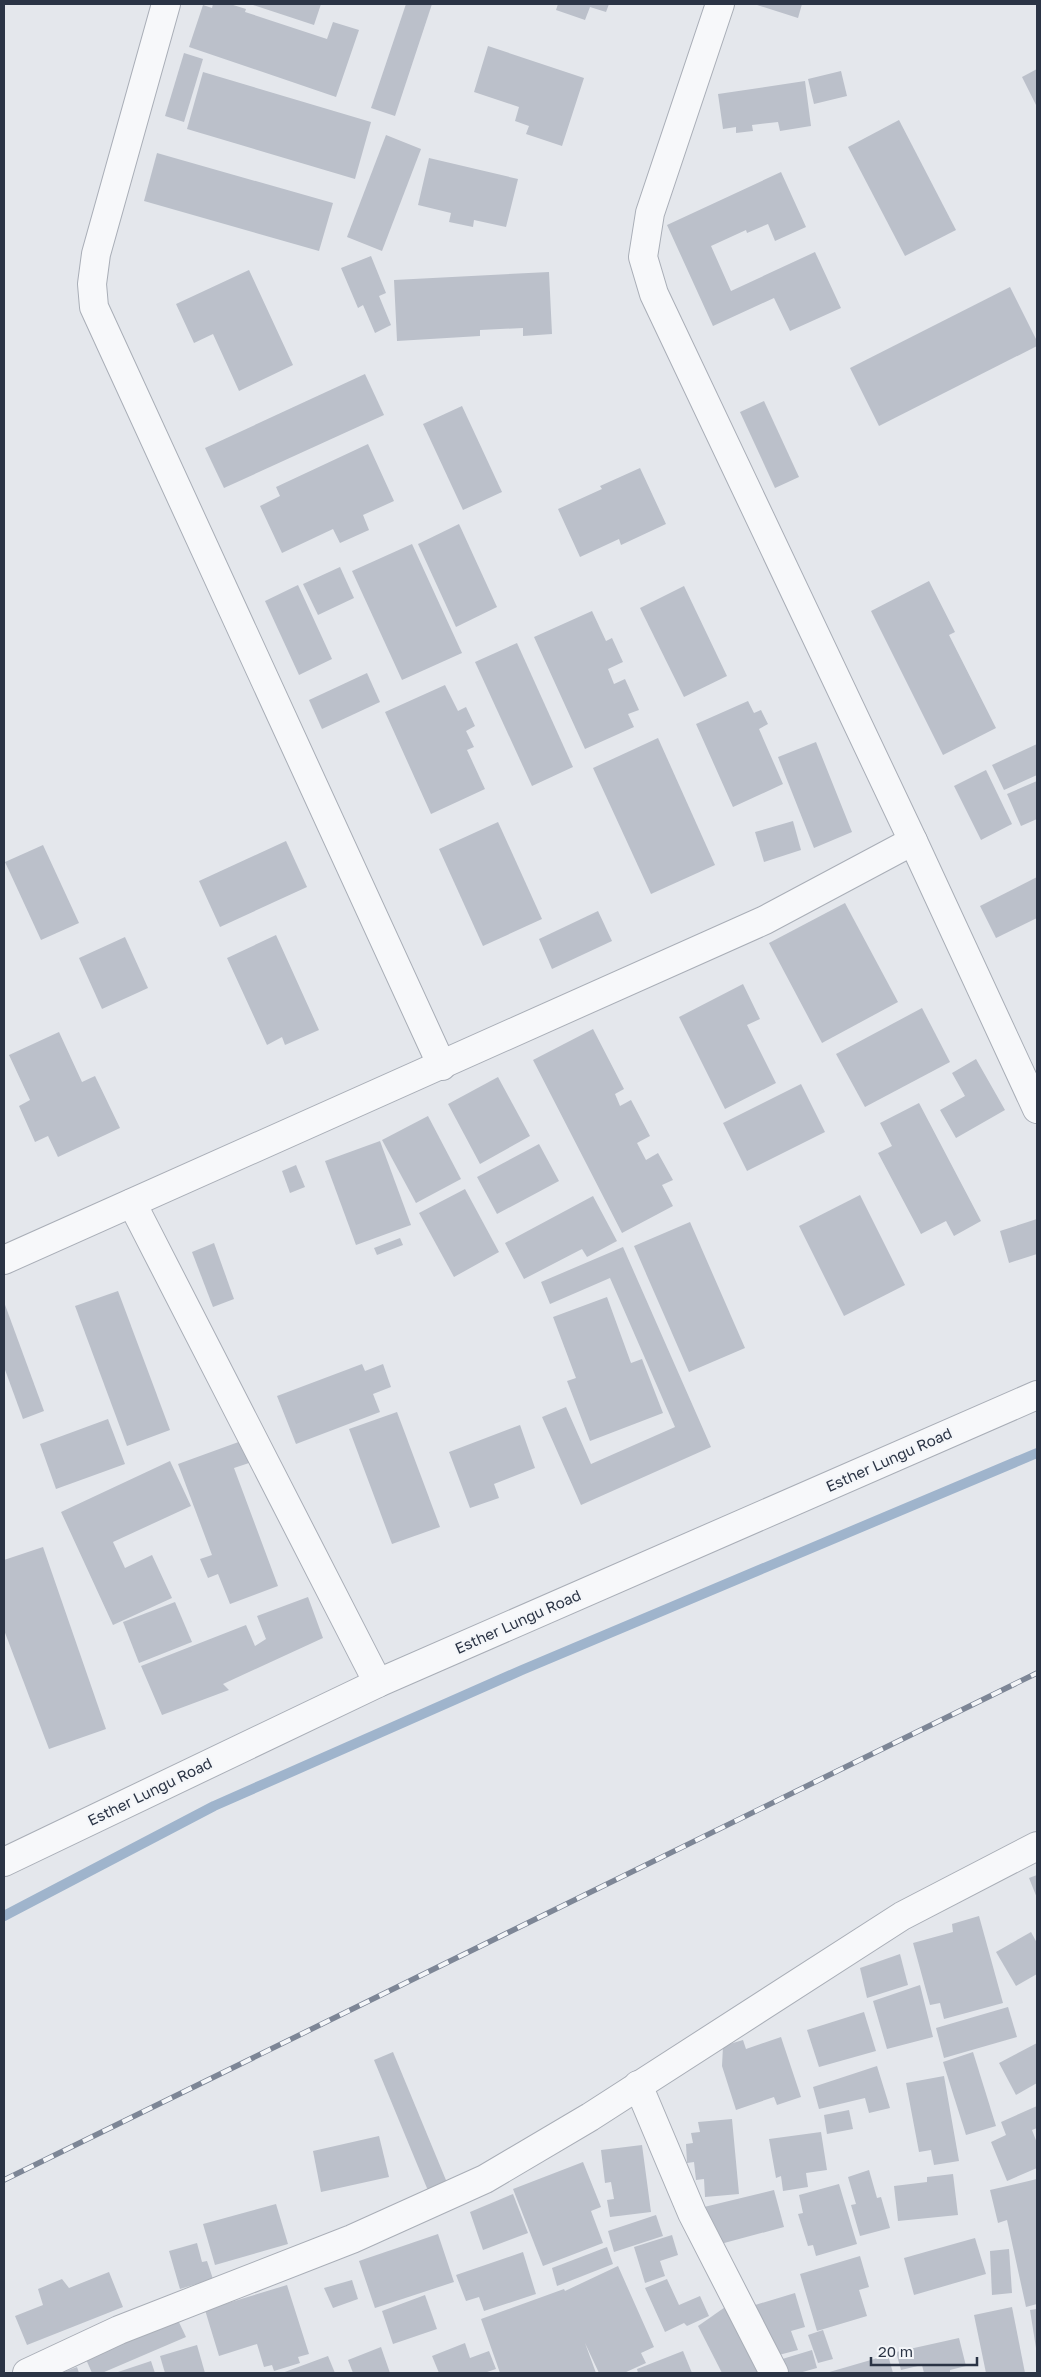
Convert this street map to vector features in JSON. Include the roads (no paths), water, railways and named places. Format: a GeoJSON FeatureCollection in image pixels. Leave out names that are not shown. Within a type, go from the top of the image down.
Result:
{"type":"FeatureCollection","features":[{"type":"Feature","properties":{"kind":"street"},"geometry":{"type":"LineString","coordinates":[[166,4],[96,254],[92,284],[94,308],[442,1066]]}},
{"type":"Feature","properties":{"kind":"street"},"geometry":{"type":"LineString","coordinates":[[720,4],[650,213],[643,257],[646,274],[914,841],[1037,1109]]}},
{"type":"Feature","properties":{"kind":"street"},"geometry":{"type":"LineString","coordinates":[[4,1260],[442,1066],[765,920],[914,841]]}},
{"type":"Feature","properties":{"kind":"street"},"geometry":{"type":"LineString","coordinates":[[132,1203],[378,1683]]}},
{"type":"Feature","properties":{"kind":"street","name":"Esther Lungu Road"},"geometry":{"type":"LineString","coordinates":[[4,1862],[378,1683],[1037,1395]]}},
{"type":"Feature","properties":{"kind":"street"},"geometry":{"type":"LineString","coordinates":[[27,2373],[119,2330],[352,2239],[485,2179],[638,2085],[902,1916],[1037,1846]]}},
{"type":"Feature","properties":{"kind":"street"},"geometry":{"type":"LineString","coordinates":[[638,2085],[692,2212],[774,2373]]}},
{"type":"Feature","properties":{"kind":"waterway"},"geometry":{"type":"LineString","coordinates":[[4,1916],[214,1806],[522,1670],[1037,1453]]}},
{"type":"Feature","properties":{"kind":"railway"},"geometry":{"type":"LineString","coordinates":[[4,2180],[1037,1673]]}}]}
